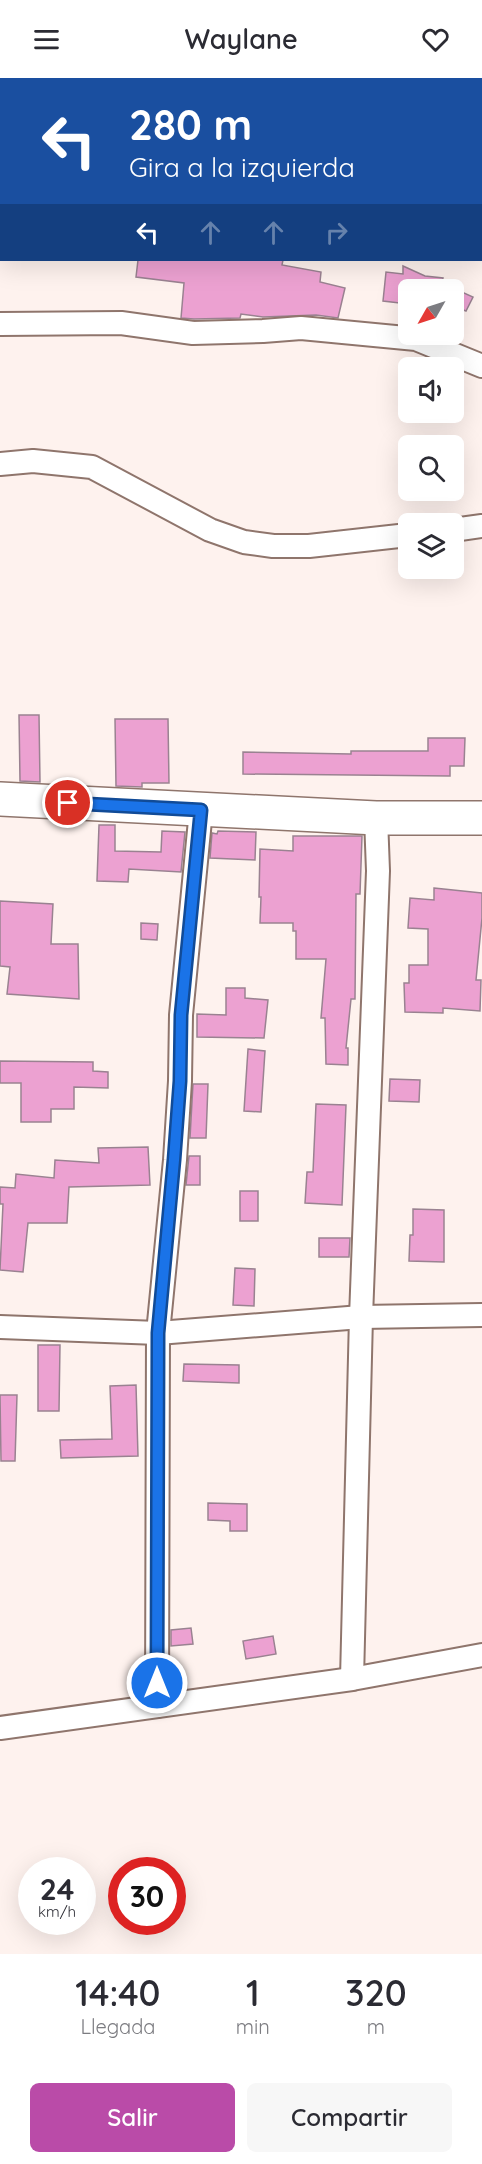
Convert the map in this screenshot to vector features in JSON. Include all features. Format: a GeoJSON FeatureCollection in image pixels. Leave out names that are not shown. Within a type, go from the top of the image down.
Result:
{"type":"FeatureCollection","features":[{"type":"Feature","properties":{"kind":"street"},"geometry":{"type":"LineString","coordinates":[[0,324],[121,323],[193,333],[301,328],[416,339],[482,366]]}},
{"type":"Feature","properties":{"kind":"street"},"geometry":{"type":"LineString","coordinates":[[0,464],[33,461],[92,467],[210,530],[244,542],[273,546],[309,546],[398,536]]}},
{"type":"Feature","properties":{"kind":"street"},"geometry":{"type":"LineString","coordinates":[[464,528],[482,526]]}},
{"type":"Feature","properties":{"kind":"street"},"geometry":{"type":"LineString","coordinates":[[0,802],[376,818],[482,818]]}},
{"type":"Feature","properties":{"kind":"street"},"geometry":{"type":"LineString","coordinates":[[156,1706],[158,1333],[176,1138],[181,1015],[201,810]]}},
{"type":"Feature","properties":{"kind":"street"},"geometry":{"type":"LineString","coordinates":[[352,1679],[361,1317],[378,871],[376,818]]}},
{"type":"Feature","properties":{"kind":"street"},"geometry":{"type":"LineString","coordinates":[[0,1327],[158,1333],[361,1317],[482,1316]]}},
{"type":"Feature","properties":{"kind":"street"},"geometry":{"type":"LineString","coordinates":[[0,1728],[352,1679],[482,1655]]}},
{"type":"Feature","properties":{"kind":"building"},"geometry":{"type":"Polygon","coordinates":[[[138,261],[283,261],[282,265],[321,272],[320,282],[345,288],[338,318],[316,315],[263,317],[241,314],[240,318],[194,319],[181,318],[184,283],[136,277],[138,261]]]}},
{"type":"Feature","properties":{"kind":"building"},"geometry":{"type":"Polygon","coordinates":[[[403,266],[425,276],[443,278],[398,279],[398,303],[383,301],[386,272],[403,274],[403,266]]]}},
{"type":"Feature","properties":{"kind":"building"},"geometry":{"type":"Polygon","coordinates":[[[464,293],[473,297],[466,311],[464,310],[464,293]]]}},
{"type":"Feature","properties":{"kind":"building"},"geometry":{"type":"Polygon","coordinates":[[[19,715],[39,715],[40,782],[20,781],[19,715]]]}},
{"type":"Feature","properties":{"kind":"building"},"geometry":{"type":"Polygon","coordinates":[[[115,719],[168,719],[169,783],[142,783],[142,787],[116,786],[115,719]]]}},
{"type":"Feature","properties":{"kind":"building"},"geometry":{"type":"Polygon","coordinates":[[[428,738],[465,738],[464,766],[450,766],[450,776],[243,774],[243,752],[351,754],[351,751],[428,751],[428,738]]]}},
{"type":"Feature","properties":{"kind":"building"},"geometry":{"type":"Polygon","coordinates":[[[99,825],[115,825],[115,851],[161,852],[162,831],[185,832],[181,872],[129,869],[128,882],[97,881],[99,825]]]}},
{"type":"Feature","properties":{"kind":"building"},"geometry":{"type":"Polygon","coordinates":[[[218,831],[256,832],[255,860],[210,858],[212,833],[217,834],[218,831]]]}},
{"type":"Feature","properties":{"kind":"building"},"geometry":{"type":"Polygon","coordinates":[[[293,836],[362,836],[360,894],[356,894],[355,999],[351,999],[346,1048],[348,1048],[348,1065],[326,1064],[325,1018],[321,1018],[326,959],[296,959],[296,931],[293,931],[293,923],[260,923],[260,849],[293,851],[293,836]]]}},
{"type":"Feature","properties":{"kind":"building"},"geometry":{"type":"Polygon","coordinates":[[[434,888],[482,893],[476,980],[481,980],[480,1011],[443,1008],[443,1013],[405,1012],[404,983],[409,983],[409,965],[428,965],[428,929],[408,928],[410,898],[434,900],[434,888]]]}},
{"type":"Feature","properties":{"kind":"building"},"geometry":{"type":"Polygon","coordinates":[[[0,901],[53,904],[51,944],[78,944],[79,999],[7,994],[10,967],[0,966],[0,901]]]}},
{"type":"Feature","properties":{"kind":"building"},"geometry":{"type":"Polygon","coordinates":[[[141,923],[158,924],[157,940],[141,939],[141,923]]]}},
{"type":"Feature","properties":{"kind":"building"},"geometry":{"type":"Polygon","coordinates":[[[226,988],[245,988],[245,998],[268,1000],[264,1038],[197,1037],[197,1014],[226,1015],[226,988]]]}},
{"type":"Feature","properties":{"kind":"building"},"geometry":{"type":"Polygon","coordinates":[[[248,1049],[265,1051],[261,1112],[244,1111],[248,1049]]]}},
{"type":"Feature","properties":{"kind":"building"},"geometry":{"type":"Polygon","coordinates":[[[0,1061],[93,1062],[93,1071],[108,1072],[108,1088],[74,1087],[74,1109],[51,1109],[51,1122],[21,1122],[21,1083],[0,1083],[0,1061]]]}},
{"type":"Feature","properties":{"kind":"building"},"geometry":{"type":"Polygon","coordinates":[[[390,1079],[420,1080],[419,1102],[389,1101],[390,1079]]]}},
{"type":"Feature","properties":{"kind":"building"},"geometry":{"type":"Polygon","coordinates":[[[193,1084],[208,1084],[206,1138],[190,1138],[193,1084]]]}},
{"type":"Feature","properties":{"kind":"building"},"geometry":{"type":"Polygon","coordinates":[[[316,1104],[346,1105],[342,1205],[305,1203],[307,1172],[313,1172],[316,1104]]]}},
{"type":"Feature","properties":{"kind":"building"},"geometry":{"type":"Polygon","coordinates":[[[148,1147],[150,1185],[69,1187],[67,1223],[28,1223],[23,1272],[0,1270],[3,1204],[0,1204],[0,1187],[15,1188],[16,1174],[54,1178],[55,1160],[99,1163],[98,1148],[148,1147]]]}},
{"type":"Feature","properties":{"kind":"building"},"geometry":{"type":"Polygon","coordinates":[[[189,1156],[200,1156],[200,1185],[186,1185],[189,1156]]]}},
{"type":"Feature","properties":{"kind":"building"},"geometry":{"type":"Polygon","coordinates":[[[240,1191],[258,1191],[258,1221],[240,1221],[240,1191]]]}},
{"type":"Feature","properties":{"kind":"building"},"geometry":{"type":"Polygon","coordinates":[[[413,1209],[444,1210],[444,1262],[409,1261],[410,1235],[413,1235],[413,1209]]]}},
{"type":"Feature","properties":{"kind":"building"},"geometry":{"type":"Polygon","coordinates":[[[319,1238],[350,1238],[349,1257],[319,1257],[319,1238]]]}},
{"type":"Feature","properties":{"kind":"building"},"geometry":{"type":"Polygon","coordinates":[[[235,1268],[255,1269],[254,1306],[233,1305],[235,1268]]]}},
{"type":"Feature","properties":{"kind":"building"},"geometry":{"type":"Polygon","coordinates":[[[38,1345],[60,1345],[59,1411],[38,1411],[38,1345]]]}},
{"type":"Feature","properties":{"kind":"building"},"geometry":{"type":"Polygon","coordinates":[[[184,1364],[239,1365],[239,1383],[183,1381],[184,1364]]]}},
{"type":"Feature","properties":{"kind":"building"},"geometry":{"type":"Polygon","coordinates":[[[136,1385],[138,1456],[61,1458],[60,1440],[112,1439],[110,1386],[136,1385]]]}},
{"type":"Feature","properties":{"kind":"building"},"geometry":{"type":"Polygon","coordinates":[[[0,1395],[17,1395],[15,1461],[1,1461],[0,1395]]]}},
{"type":"Feature","properties":{"kind":"building"},"geometry":{"type":"Polygon","coordinates":[[[208,1503],[247,1504],[247,1531],[230,1531],[230,1521],[208,1520],[208,1503]]]}},
{"type":"Feature","properties":{"kind":"building"},"geometry":{"type":"Polygon","coordinates":[[[191,1628],[193,1644],[171,1646],[171,1630],[191,1628]]]}},
{"type":"Feature","properties":{"kind":"building"},"geometry":{"type":"Polygon","coordinates":[[[273,1636],[276,1654],[246,1659],[243,1641],[273,1636]]]}},
{"type":"Feature","properties":{"kind":"route"},"geometry":{"type":"LineString","coordinates":[[68,803],[201,810],[193,871],[181,1015],[180,1081],[158,1333],[157,1683]]}}]}
